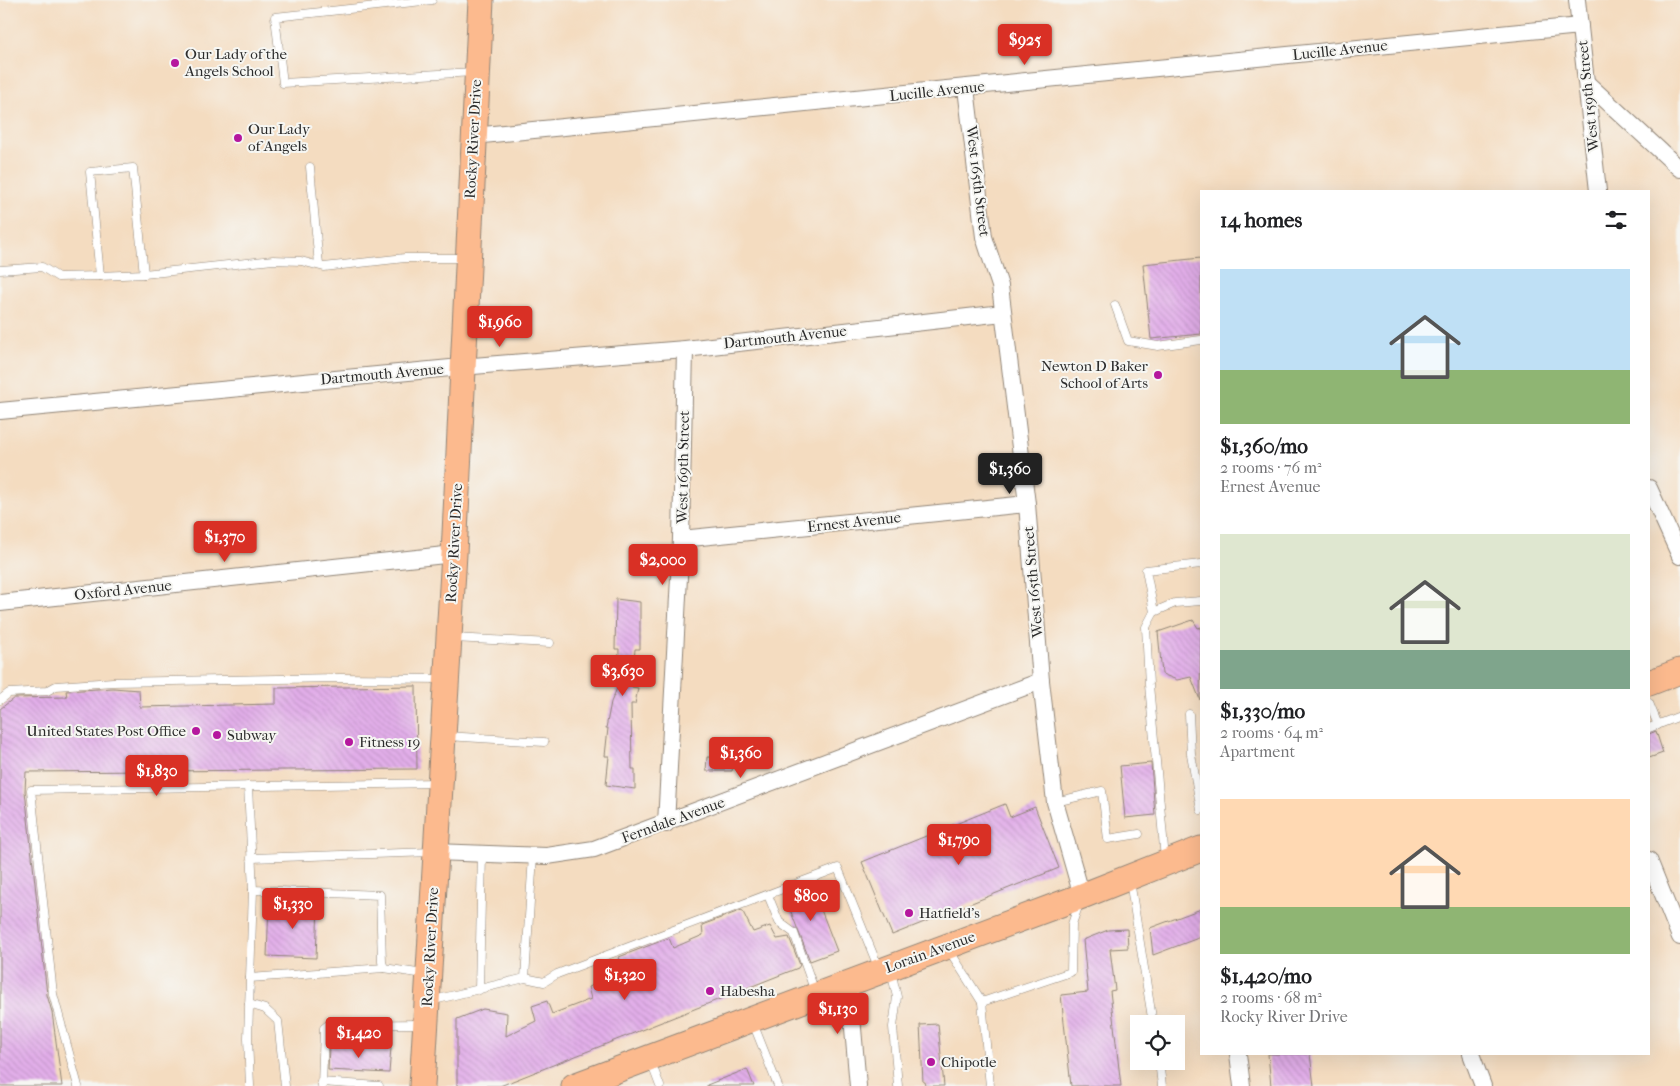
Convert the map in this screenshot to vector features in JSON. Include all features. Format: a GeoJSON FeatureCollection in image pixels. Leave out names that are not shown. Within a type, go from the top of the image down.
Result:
{"type":"FeatureCollection","features":[{"type":"Feature","properties":{"kind":"main road","name":"Rocky River Drive"},"geometry":{"type":"LineString","coordinates":[[422,1086],[454,554],[461,367],[481,0]]}},
{"type":"Feature","properties":{"kind":"main road"},"geometry":{"type":"LineString","coordinates":[[1650,683],[1680,671]]}},
{"type":"Feature","properties":{"kind":"main road","name":"Lorain Avenue"},"geometry":{"type":"LineString","coordinates":[[574,1086],[1082,896],[1200,849]]}},
{"type":"Feature","properties":{"kind":"street","name":"West 159th Street"},"geometry":{"type":"LineString","coordinates":[[1577,0],[1598,190]]}},
{"type":"Feature","properties":{"kind":"street","name":"Lucille Avenue"},"geometry":{"type":"LineString","coordinates":[[473,136],[1580,26]]}},
{"type":"Feature","properties":{"kind":"street"},"geometry":{"type":"LineString","coordinates":[[1586,82],[1680,169]]}},
{"type":"Feature","properties":{"kind":"street","name":"West 165th Street"},"geometry":{"type":"LineString","coordinates":[[966,88],[984,237],[1000,286],[1027,504],[1041,681],[1055,802],[1082,896]]}},
{"type":"Feature","properties":{"kind":"street","name":"Dartmouth Avenue"},"geometry":{"type":"LineString","coordinates":[[0,411],[461,367],[685,349],[1003,313]]}},
{"type":"Feature","properties":{"kind":"street","name":"West 169th Street"},"geometry":{"type":"LineString","coordinates":[[666,824],[681,539],[685,349]]}},
{"type":"Feature","properties":{"kind":"street"},"geometry":{"type":"LineString","coordinates":[[1650,491],[1680,556]]}},
{"type":"Feature","properties":{"kind":"street","name":"Ernest Avenue"},"geometry":{"type":"LineString","coordinates":[[681,539],[1027,504]]}},
{"type":"Feature","properties":{"kind":"street","name":"Oxford Avenue"},"geometry":{"type":"LineString","coordinates":[[0,603],[454,554]]}},
{"type":"Feature","properties":{"kind":"street","name":"Ferndale Avenue"},"geometry":{"type":"LineString","coordinates":[[435,852],[547,856],[594,849],[666,824],[1041,681]]}},
{"type":"Feature","properties":{"kind":"street"},"geometry":{"type":"LineString","coordinates":[[1650,862],[1680,937]]}},
{"type":"Feature","properties":{"kind":"street"},"geometry":{"type":"LineString","coordinates":[[849,982],[858,1086]]}},
{"type":"Feature","properties":{"kind":"street"},"geometry":{"type":"LineString","coordinates":[[1238,1055],[1242,1086]]}},
{"type":"Feature","properties":{"kind":"street"},"geometry":{"type":"LineString","coordinates":[[1471,1055],[1483,1086]]}},
{"type":"Feature","properties":{"kind":"lane"},"geometry":{"type":"LineString","coordinates":[[432,0],[275,17],[283,83],[477,72]]}},
{"type":"Feature","properties":{"kind":"lane"},"geometry":{"type":"LineString","coordinates":[[310,167],[320,265]]}},
{"type":"Feature","properties":{"kind":"lane"},"geometry":{"type":"LineString","coordinates":[[100,276],[90,172],[133,168],[144,274]]}},
{"type":"Feature","properties":{"kind":"lane"},"geometry":{"type":"LineString","coordinates":[[0,270],[42,267],[58,277],[100,276],[144,274],[273,260],[301,261],[324,267],[404,258],[467,258]]}},
{"type":"Feature","properties":{"kind":"lane"},"geometry":{"type":"LineString","coordinates":[[1115,305],[1128,341],[1158,346],[1200,340]]}},
{"type":"Feature","properties":{"kind":"lane"},"geometry":{"type":"LineString","coordinates":[[1154,612],[1146,570],[1200,564]]}},
{"type":"Feature","properties":{"kind":"lane"},"geometry":{"type":"LineString","coordinates":[[1165,862],[1149,686],[1146,627],[1154,612],[1175,603],[1200,601]]}},
{"type":"Feature","properties":{"kind":"lane"},"geometry":{"type":"LineString","coordinates":[[449,637],[550,643]]}},
{"type":"Feature","properties":{"kind":"lane"},"geometry":{"type":"LineString","coordinates":[[0,700],[9,692],[47,691],[56,686],[113,682],[340,678],[446,679]]}},
{"type":"Feature","properties":{"kind":"lane"},"geometry":{"type":"LineString","coordinates":[[1650,705],[1658,725]]}},
{"type":"Feature","properties":{"kind":"lane"},"geometry":{"type":"LineString","coordinates":[[1189,714],[1191,754],[1200,804]]}},
{"type":"Feature","properties":{"kind":"lane"},"geometry":{"type":"LineString","coordinates":[[1650,728],[1680,716]]}},
{"type":"Feature","properties":{"kind":"lane"},"geometry":{"type":"LineString","coordinates":[[444,736],[544,742]]}},
{"type":"Feature","properties":{"kind":"lane"},"geometry":{"type":"LineString","coordinates":[[78,1086],[53,994],[31,790],[440,783]]}},
{"type":"Feature","properties":{"kind":"lane"},"geometry":{"type":"LineString","coordinates":[[248,786],[252,890],[249,1004],[250,1086]]}},
{"type":"Feature","properties":{"kind":"lane"},"geometry":{"type":"LineString","coordinates":[[1055,802],[1102,791],[1108,839],[1139,834]]}},
{"type":"Feature","properties":{"kind":"lane"},"geometry":{"type":"LineString","coordinates":[[251,858],[435,852]]}},
{"type":"Feature","properties":{"kind":"lane"},"geometry":{"type":"LineString","coordinates":[[479,990],[482,854]]}},
{"type":"Feature","properties":{"kind":"lane"},"geometry":{"type":"LineString","coordinates":[[526,978],[533,856]]}},
{"type":"Feature","properties":{"kind":"lane"},"geometry":{"type":"LineString","coordinates":[[379,1086],[322,1084],[324,1028],[328,1025],[427,1012],[479,990],[526,978],[544,982],[557,974],[838,868],[896,997],[894,1034],[898,1086]]}},
{"type":"Feature","properties":{"kind":"lane"},"geometry":{"type":"LineString","coordinates":[[1129,876],[1152,1015]]}},
{"type":"Feature","properties":{"kind":"lane"},"geometry":{"type":"LineString","coordinates":[[252,890],[380,895],[382,962],[384,968]]}},
{"type":"Feature","properties":{"kind":"lane"},"geometry":{"type":"LineString","coordinates":[[768,895],[779,922],[794,933],[816,994]]}},
{"type":"Feature","properties":{"kind":"lane"},"geometry":{"type":"LineString","coordinates":[[982,1002],[1071,972],[1072,924],[1082,896]]}},
{"type":"Feature","properties":{"kind":"lane"},"geometry":{"type":"LineString","coordinates":[[946,946],[982,1002],[990,1086]]}},
{"type":"Feature","properties":{"kind":"lane"},"geometry":{"type":"LineString","coordinates":[[250,978],[384,968],[429,975]]}},
{"type":"Feature","properties":{"kind":"lane"},"geometry":{"type":"LineString","coordinates":[[249,1004],[265,1009],[278,1021],[285,1086]]}},
{"type":"Feature","properties":{"kind":"lane"},"geometry":{"type":"LineString","coordinates":[[752,1018],[778,1086]]}},
{"type":"Feature","properties":{"kind":"lane"},"geometry":{"type":"LineString","coordinates":[[649,1057],[660,1086]]}},
{"type":"Feature","properties":{"kind":"lane"},"geometry":{"type":"LineString","coordinates":[[1160,1070],[1162,1086]]}},
{"type":"Feature","properties":{"kind":"building"},"geometry":{"type":"Polygon","coordinates":[[[1200,258],[1200,334],[1151,339],[1143,264],[1200,258]]]}},
{"type":"Feature","properties":{"kind":"building"},"geometry":{"type":"Polygon","coordinates":[[[616,599],[640,602],[640,649],[635,649],[632,687],[638,688],[635,704],[631,704],[632,769],[635,769],[635,789],[606,785],[609,756],[605,756],[608,728],[606,728],[611,702],[618,686],[619,649],[615,649],[616,599]]]}},
{"type":"Feature","properties":{"kind":"building"},"geometry":{"type":"Polygon","coordinates":[[[1193,620],[1198,628],[1200,627],[1200,700],[1191,677],[1177,680],[1162,674],[1158,632],[1193,620]]]}},
{"type":"Feature","properties":{"kind":"building"},"geometry":{"type":"Polygon","coordinates":[[[416,686],[417,769],[26,772],[25,791],[47,995],[52,1012],[62,1086],[0,1086],[0,709],[14,698],[67,697],[66,691],[113,688],[139,690],[140,707],[276,704],[276,688],[416,686]]]}},
{"type":"Feature","properties":{"kind":"building"},"geometry":{"type":"Polygon","coordinates":[[[1656,731],[1663,753],[1650,758],[1650,734],[1656,731]]]}},
{"type":"Feature","properties":{"kind":"building"},"geometry":{"type":"Polygon","coordinates":[[[707,757],[734,758],[732,771],[706,771],[707,757]]]}},
{"type":"Feature","properties":{"kind":"building"},"geometry":{"type":"Polygon","coordinates":[[[1151,763],[1155,815],[1125,818],[1120,766],[1151,763]]]}},
{"type":"Feature","properties":{"kind":"building"},"geometry":{"type":"Polygon","coordinates":[[[1005,804],[1010,817],[1035,807],[1059,868],[892,935],[862,862],[1005,804]]]}},
{"type":"Feature","properties":{"kind":"building"},"geometry":{"type":"Polygon","coordinates":[[[811,884],[837,951],[810,961],[784,894],[811,884]]]}},
{"type":"Feature","properties":{"kind":"building"},"geometry":{"type":"Polygon","coordinates":[[[269,903],[318,904],[316,958],[267,956],[269,903]]]}},
{"type":"Feature","properties":{"kind":"building"},"geometry":{"type":"Polygon","coordinates":[[[1200,909],[1200,937],[1153,955],[1150,928],[1200,909]]]}},
{"type":"Feature","properties":{"kind":"building"},"geometry":{"type":"Polygon","coordinates":[[[742,910],[753,932],[770,926],[777,939],[789,937],[800,965],[798,968],[500,1086],[457,1086],[457,1019],[483,1009],[507,1013],[506,1036],[536,1021],[532,1006],[547,1001],[552,1014],[591,999],[588,987],[603,981],[602,972],[622,968],[619,957],[669,938],[673,948],[703,935],[702,925],[742,910]]]}},
{"type":"Feature","properties":{"kind":"building"},"geometry":{"type":"Polygon","coordinates":[[[1127,929],[1128,948],[1110,949],[1115,990],[1110,991],[1121,1086],[1071,1086],[1061,995],[1088,992],[1083,940],[1108,930],[1127,929]]]}},
{"type":"Feature","properties":{"kind":"building","name":"Chipotle"},"geometry":{"type":"Polygon","coordinates":[[[938,1024],[944,1086],[926,1086],[925,1082],[923,1082],[920,1025],[938,1024]]]}},
{"type":"Feature","properties":{"kind":"building"},"geometry":{"type":"Polygon","coordinates":[[[329,1046],[391,1048],[389,1073],[328,1070],[329,1046]]]}},
{"type":"Feature","properties":{"kind":"building"},"geometry":{"type":"Polygon","coordinates":[[[1268,1055],[1310,1055],[1314,1086],[1271,1086],[1268,1055]]]}},
{"type":"Feature","properties":{"kind":"building"},"geometry":{"type":"Polygon","coordinates":[[[747,1069],[754,1086],[707,1086],[707,1085],[747,1069]]]}},
{"type":"Feature","properties":{"kind":"place","name":"Our Lady of the Angels School"},"geometry":{"type":"Point","coordinates":[175,63]}},
{"type":"Feature","properties":{"kind":"place","name":"Our Lady of Angels"},"geometry":{"type":"Point","coordinates":[238,138]}},
{"type":"Feature","properties":{"kind":"place","name":"Newton D Baker School of Arts"},"geometry":{"type":"Point","coordinates":[1158,375]}},
{"type":"Feature","properties":{"kind":"place","name":"United States Post Office"},"geometry":{"type":"Point","coordinates":[196,731]}},
{"type":"Feature","properties":{"kind":"place","name":"Subway"},"geometry":{"type":"Point","coordinates":[217,735]}},
{"type":"Feature","properties":{"kind":"place","name":"Fitness 19"},"geometry":{"type":"Point","coordinates":[349,742]}},
{"type":"Feature","properties":{"kind":"place","name":"Hatfield's"},"geometry":{"type":"Point","coordinates":[909,913]}},
{"type":"Feature","properties":{"kind":"place","name":"Habesha"},"geometry":{"type":"Point","coordinates":[710,991]}},
{"type":"Feature","properties":{"kind":"place","name":"Chipotle"},"geometry":{"type":"Point","coordinates":[931,1062]}}]}
